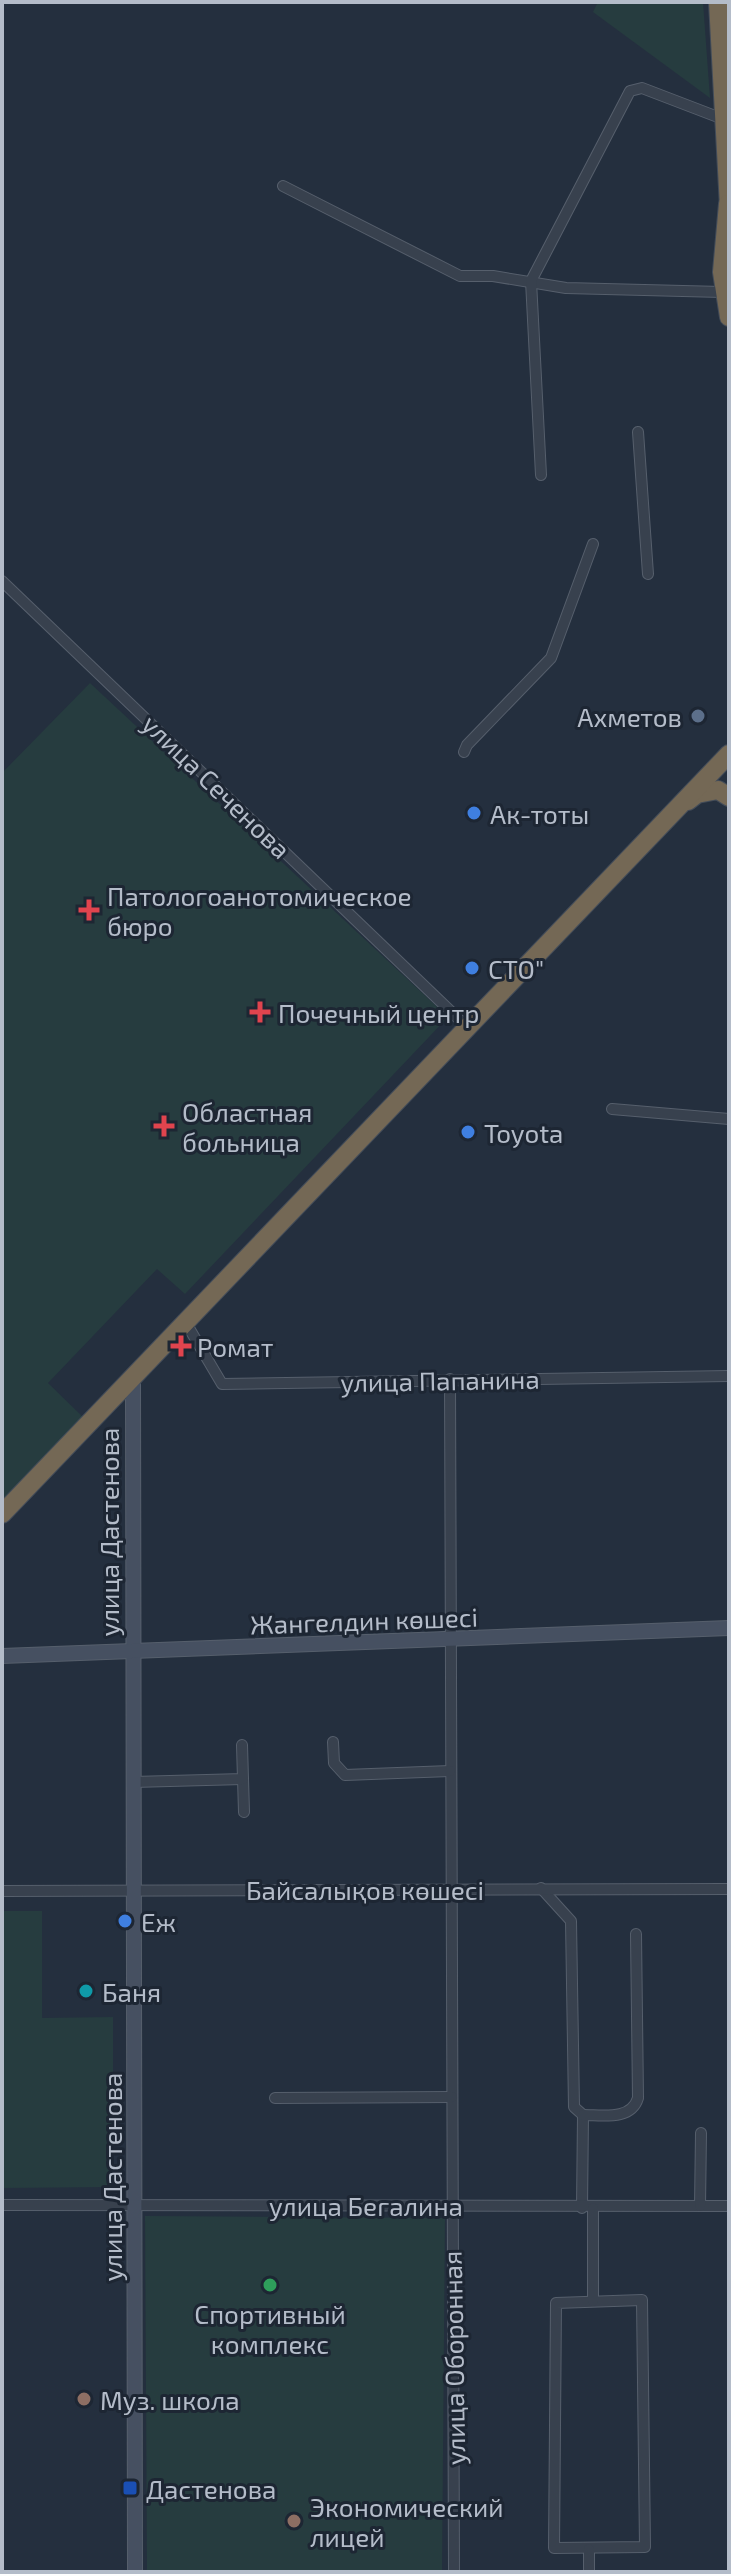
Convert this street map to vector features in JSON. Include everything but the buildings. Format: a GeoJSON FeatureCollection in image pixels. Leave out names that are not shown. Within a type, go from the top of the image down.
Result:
{"type":"FeatureCollection","features":[{"type":"Feature","properties":{"kind":"highway"},"geometry":{"type":"LineString","coordinates":[[718,2],[729,206],[726,304]]}},
{"type":"Feature","properties":{"kind":"highway"},"geometry":{"type":"LineString","coordinates":[[2,1514],[728,755]]}},
{"type":"Feature","properties":{"kind":"highway"},"geometry":{"type":"LineString","coordinates":[[664,819],[697,794],[718,790],[729,797]]}},
{"type":"Feature","properties":{"kind":"street"},"geometry":{"type":"LineString","coordinates":[[541,475],[531,281],[630,91],[642,88],[723,119]]}},
{"type":"Feature","properties":{"kind":"street"},"geometry":{"type":"LineString","coordinates":[[283,186],[460,276],[531,281],[566,288],[726,304]]}},
{"type":"Feature","properties":{"kind":"street"},"geometry":{"type":"LineString","coordinates":[[638,432],[648,574]]}},
{"type":"Feature","properties":{"kind":"street"},"geometry":{"type":"LineString","coordinates":[[464,752],[467,745],[551,658],[593,544]]}},
{"type":"Feature","properties":{"kind":"street","name":"улица Сеченова"},"geometry":{"type":"LineString","coordinates":[[2,581],[466,1026]]}},
{"type":"Feature","properties":{"kind":"street"},"geometry":{"type":"LineString","coordinates":[[612,1109],[729,1119]]}},
{"type":"Feature","properties":{"kind":"street","name":"улица Папанина"},"geometry":{"type":"LineString","coordinates":[[186,1323],[222,1384],[729,1376]]}},
{"type":"Feature","properties":{"kind":"street","name":"улица Дастенова"},"geometry":{"type":"LineString","coordinates":[[133,1378],[135,2572]]}},
{"type":"Feature","properties":{"kind":"street","name":"улица Оборонная"},"geometry":{"type":"LineString","coordinates":[[450,1379],[454,2572]]}},
{"type":"Feature","properties":{"kind":"street","name":"Жангелдин көшесі"},"geometry":{"type":"LineString","coordinates":[[2,1656],[729,1628]]}},
{"type":"Feature","properties":{"kind":"street"},"geometry":{"type":"LineString","coordinates":[[333,1742],[334,1763],[345,1775],[450,1771]]}},
{"type":"Feature","properties":{"kind":"street"},"geometry":{"type":"LineString","coordinates":[[242,1745],[244,1812]]}},
{"type":"Feature","properties":{"kind":"street"},"geometry":{"type":"LineString","coordinates":[[133,1782],[243,1779]]}},
{"type":"Feature","properties":{"kind":"street"},"geometry":{"type":"LineString","coordinates":[[541,1888],[571,1921],[574,2107],[583,2115],[626,2114],[635,2108],[638,2098],[636,1934]]}},
{"type":"Feature","properties":{"kind":"street","name":"Байсалықов көшесі"},"geometry":{"type":"LineString","coordinates":[[2,1891],[729,1889]]}},
{"type":"Feature","properties":{"kind":"street"},"geometry":{"type":"LineString","coordinates":[[275,2098],[452,2097]]}},
{"type":"Feature","properties":{"kind":"street"},"geometry":{"type":"LineString","coordinates":[[583,2115],[593,2301]]}},
{"type":"Feature","properties":{"kind":"street"},"geometry":{"type":"LineString","coordinates":[[700,2206],[701,2133]]}},
{"type":"Feature","properties":{"kind":"street","name":"улица Бегалина"},"geometry":{"type":"LineString","coordinates":[[2,2205],[729,2206]]}},
{"type":"Feature","properties":{"kind":"street"},"geometry":{"type":"LineString","coordinates":[[642,2300],[645,2547],[589,2549],[554,2548],[556,2303],[642,2300]]}},
{"type":"Feature","properties":{"kind":"street"},"geometry":{"type":"LineString","coordinates":[[589,2549],[589,2572]]}},
{"type":"Feature","properties":{"kind":"green space"},"geometry":{"type":"Polygon","coordinates":[[[598,2],[703,2],[710,98],[593,12],[598,2]]]}},
{"type":"Feature","properties":{"kind":"green space"},"geometry":{"type":"Polygon","coordinates":[[[90,683],[448,1017],[185,1294],[157,1269],[48,1383],[87,1421],[2,1507],[2,773],[90,683]]]}},
{"type":"Feature","properties":{"kind":"green space"},"geometry":{"type":"Polygon","coordinates":[[[2,1911],[42,1911],[42,2018],[113,2017],[113,2187],[2,2188],[2,1911]]]}},
{"type":"Feature","properties":{"kind":"green space"},"geometry":{"type":"Polygon","coordinates":[[[145,2216],[445,2218],[442,2572],[147,2572],[145,2216]]]}},
{"type":"Feature","properties":{"kind":"place","name":"Ахметов"},"geometry":{"type":"Point","coordinates":[698,716]}},
{"type":"Feature","properties":{"kind":"place","name":"Ак-тоты"},"geometry":{"type":"Point","coordinates":[474,813]}},
{"type":"Feature","properties":{"kind":"place","name":"Патологоанотомическое бюро"},"geometry":{"type":"Point","coordinates":[89,910]}},
{"type":"Feature","properties":{"kind":"place","name":"СТО\""},"geometry":{"type":"Point","coordinates":[472,968]}},
{"type":"Feature","properties":{"kind":"place","name":"Почечный центр"},"geometry":{"type":"Point","coordinates":[260,1012]}},
{"type":"Feature","properties":{"kind":"place","name":"Областная больница"},"geometry":{"type":"Point","coordinates":[164,1126]}},
{"type":"Feature","properties":{"kind":"place","name":"Toyota"},"geometry":{"type":"Point","coordinates":[468,1132]}},
{"type":"Feature","properties":{"kind":"place","name":"Ромат"},"geometry":{"type":"Point","coordinates":[181,1346]}},
{"type":"Feature","properties":{"kind":"place","name":"Еж"},"geometry":{"type":"Point","coordinates":[125,1921]}},
{"type":"Feature","properties":{"kind":"place","name":"Баня"},"geometry":{"type":"Point","coordinates":[86,1991]}},
{"type":"Feature","properties":{"kind":"place","name":"Спортивный комплекс"},"geometry":{"type":"Point","coordinates":[270,2285]}},
{"type":"Feature","properties":{"kind":"place","name":"Муз. школа"},"geometry":{"type":"Point","coordinates":[84,2399]}},
{"type":"Feature","properties":{"kind":"place","name":"Дастенова"},"geometry":{"type":"Point","coordinates":[130,2488]}},
{"type":"Feature","properties":{"kind":"place","name":"Экономический лицей"},"geometry":{"type":"Point","coordinates":[294,2521]}}]}
